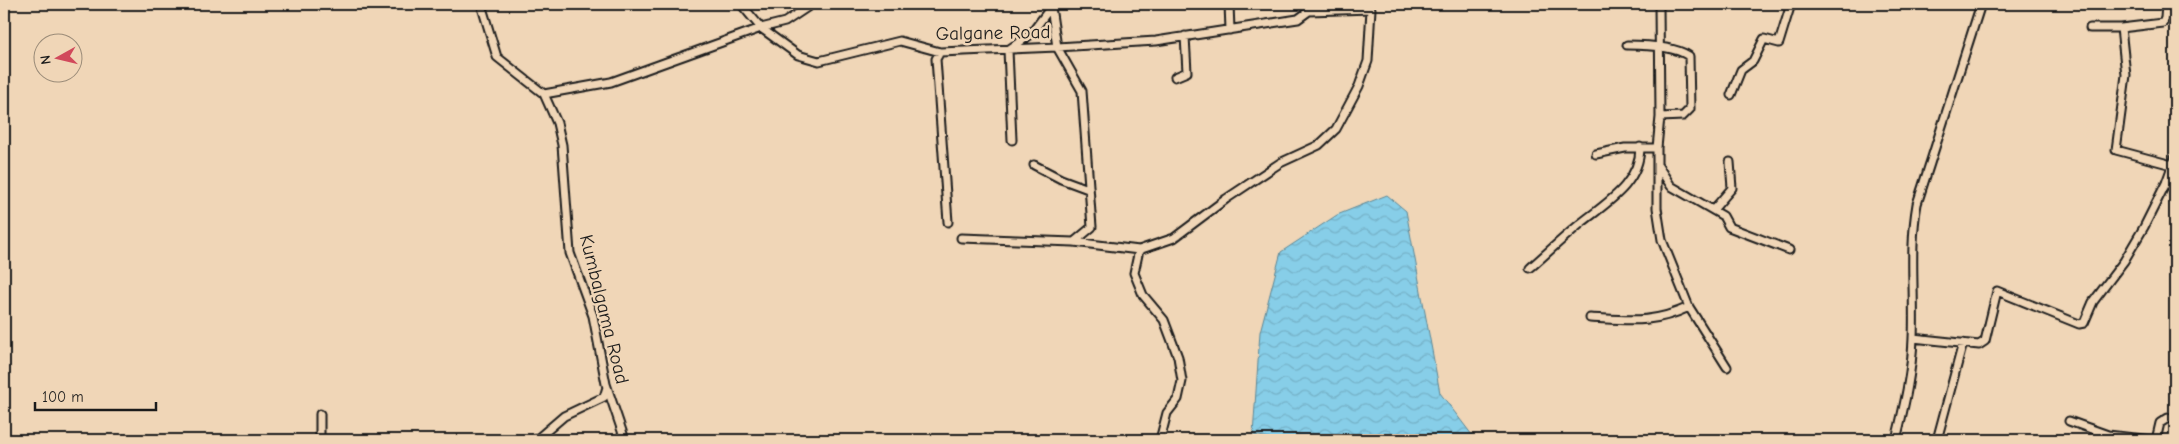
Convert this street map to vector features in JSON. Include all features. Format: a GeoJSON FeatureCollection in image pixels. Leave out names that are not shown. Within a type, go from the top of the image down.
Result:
{"type":"FeatureCollection","features":[{"type":"Feature","properties":{"kind":"street","name":"Kumbalgama Road"},"geometry":{"type":"LineString","coordinates":[[481,4],[497,57],[544,94],[557,123],[562,145],[570,253],[592,316],[606,384],[623,434],[623,440]]}},
{"type":"Feature","properties":{"kind":"street","name":"Galgane Road"},"geometry":{"type":"LineString","coordinates":[[741,4],[761,28],[798,55],[819,61],[900,42],[940,52],[1057,48],[1156,41],[1298,19],[1309,11],[1372,6]]}},
{"type":"Feature","properties":{"kind":"street"},"geometry":{"type":"LineString","coordinates":[[544,94],[611,82],[761,28],[785,22],[812,4]]}},
{"type":"Feature","properties":{"kind":"street"},"geometry":{"type":"LineString","coordinates":[[1229,4],[1230,30]]}},
{"type":"Feature","properties":{"kind":"street"},"geometry":{"type":"LineString","coordinates":[[1659,4],[1660,117],[1657,148],[1657,208],[1662,240],[1689,308],[1727,367]]}},
{"type":"Feature","properties":{"kind":"street"},"geometry":{"type":"LineString","coordinates":[[1731,96],[1741,70],[1753,62],[1764,39],[1779,43],[1791,4]]}},
{"type":"Feature","properties":{"kind":"street"},"geometry":{"type":"LineString","coordinates":[[1896,440],[1909,378],[1913,338],[1912,230],[1917,204],[1980,4]]}},
{"type":"Feature","properties":{"kind":"street"},"geometry":{"type":"LineString","coordinates":[[2090,28],[2121,28],[2163,23],[2166,18],[2166,4]]}},
{"type":"Feature","properties":{"kind":"street"},"geometry":{"type":"LineString","coordinates":[[1051,5],[1057,48],[1082,91],[1092,227],[1074,242]]}},
{"type":"Feature","properties":{"kind":"street"},"geometry":{"type":"LineString","coordinates":[[1012,140],[1008,50],[1030,35],[1051,5]]}},
{"type":"Feature","properties":{"kind":"street"},"geometry":{"type":"LineString","coordinates":[[1346,110],[1367,64],[1372,6]]}},
{"type":"Feature","properties":{"kind":"street"},"geometry":{"type":"LineString","coordinates":[[961,238],[1074,242],[1139,250],[1174,238],[1226,199],[1280,163],[1319,146],[1336,130],[1359,86],[1368,61],[1372,6]]}},
{"type":"Feature","properties":{"kind":"street"},"geometry":{"type":"LineString","coordinates":[[1913,338],[1979,345],[1985,341],[1997,291],[2079,324],[2084,323],[2093,302],[2124,261],[2144,227],[2166,183],[2174,161],[2116,150],[2126,75],[2121,28]]}},
{"type":"Feature","properties":{"kind":"street"},"geometry":{"type":"LineString","coordinates":[[1174,77],[1187,72],[1185,36]]}},
{"type":"Feature","properties":{"kind":"street"},"geometry":{"type":"LineString","coordinates":[[1626,45],[1650,45],[1683,52],[1690,56],[1690,109],[1683,116],[1660,117]]}},
{"type":"Feature","properties":{"kind":"street"},"geometry":{"type":"LineString","coordinates":[[940,52],[936,59],[948,222]]}},
{"type":"Feature","properties":{"kind":"street"},"geometry":{"type":"LineString","coordinates":[[1530,268],[1580,224],[1611,201],[1637,169],[1640,147]]}},
{"type":"Feature","properties":{"kind":"street"},"geometry":{"type":"LineString","coordinates":[[1596,154],[1625,148],[1657,148]]}},
{"type":"Feature","properties":{"kind":"street"},"geometry":{"type":"LineString","coordinates":[[1713,210],[1732,188],[1730,162]]}},
{"type":"Feature","properties":{"kind":"street"},"geometry":{"type":"LineString","coordinates":[[1034,165],[1061,179],[1088,189]]}},
{"type":"Feature","properties":{"kind":"street"},"geometry":{"type":"LineString","coordinates":[[1658,166],[1671,186],[1723,216],[1730,227],[1789,250]]}},
{"type":"Feature","properties":{"kind":"street"},"geometry":{"type":"LineString","coordinates":[[1139,250],[1134,273],[1143,295],[1164,320],[1178,356],[1182,381],[1178,399],[1168,413],[1160,440]]}},
{"type":"Feature","properties":{"kind":"street"},"geometry":{"type":"LineString","coordinates":[[1590,318],[1649,320],[1670,316],[1689,308]]}},
{"type":"Feature","properties":{"kind":"street"},"geometry":{"type":"LineString","coordinates":[[1937,440],[1963,343]]}},
{"type":"Feature","properties":{"kind":"street"},"geometry":{"type":"LineString","coordinates":[[536,440],[564,416],[604,397],[606,384]]}},
{"type":"Feature","properties":{"kind":"street"},"geometry":{"type":"LineString","coordinates":[[320,414],[320,440]]}},
{"type":"Feature","properties":{"kind":"street"},"geometry":{"type":"LineString","coordinates":[[2069,421],[2108,435],[2154,440],[2160,422],[2168,418],[2175,419]]}},
{"type":"Feature","properties":{"kind":"water"},"geometry":{"type":"Polygon","coordinates":[[[1387,195],[1406,211],[1440,393],[1472,435],[1480,440],[1271,440],[1270,438],[1253,435],[1260,332],[1281,252],[1337,215],[1387,195]]]}}]}
